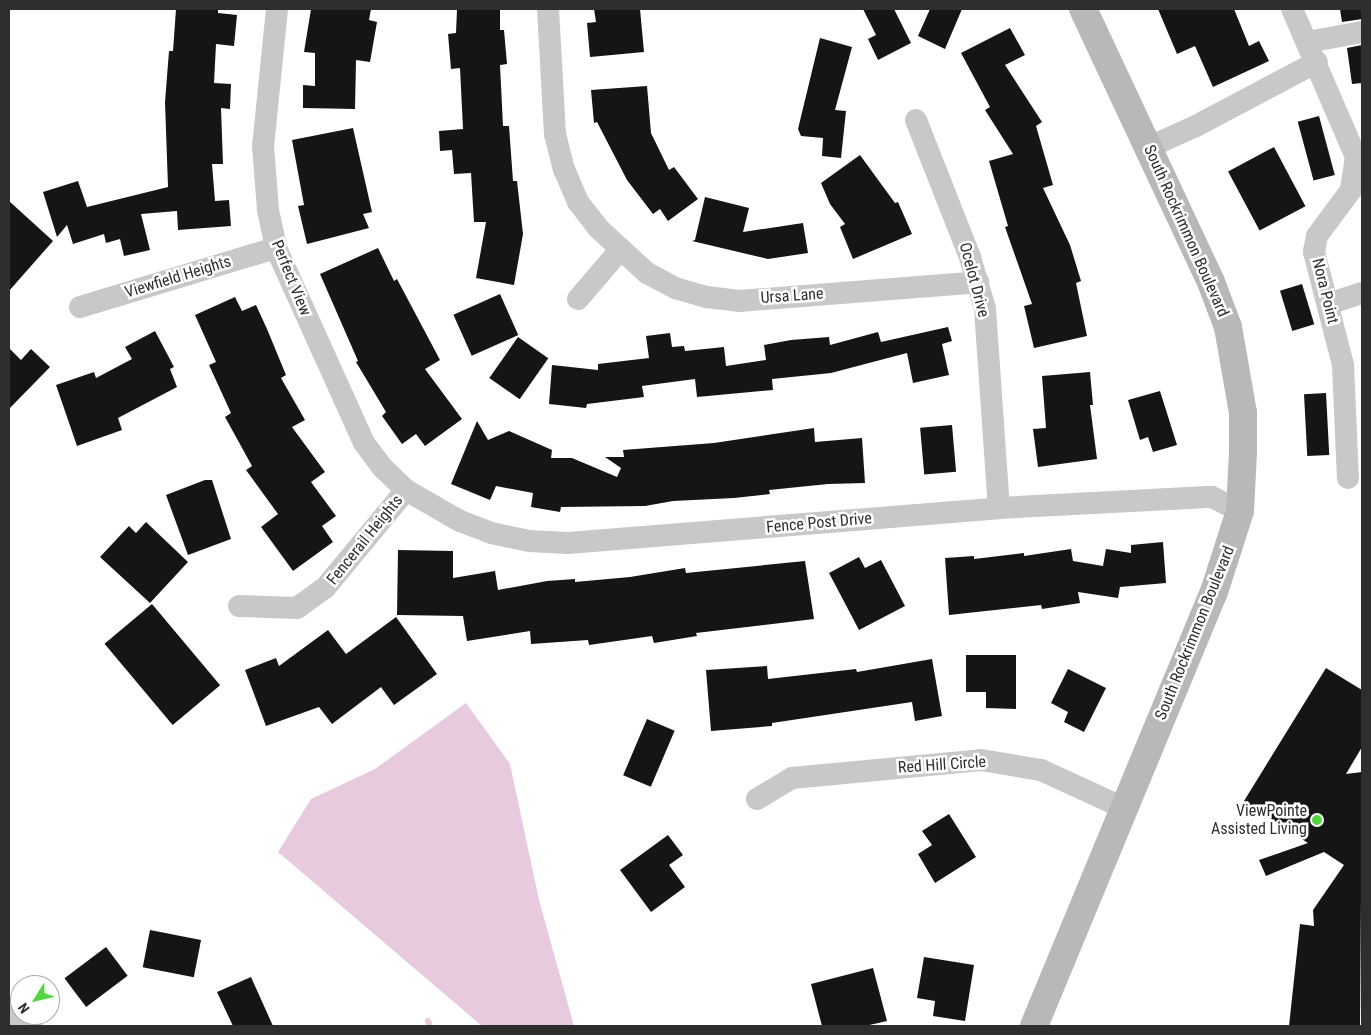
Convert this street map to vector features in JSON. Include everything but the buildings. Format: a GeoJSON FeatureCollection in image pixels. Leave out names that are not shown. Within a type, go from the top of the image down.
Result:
{"type":"FeatureCollection","features":[{"type":"Feature","properties":{"kind":"main road","name":"South Rockrimmon Boulevard"},"geometry":{"type":"LineString","coordinates":[[1034,1026],[1214,592],[1240,511],[1243,413],[1228,327],[1211,282],[1083,9]]}},
{"type":"Feature","properties":{"kind":"street","name":"Perfect View"},"geometry":{"type":"LineString","coordinates":[[277,9],[264,146],[267,202],[276,248],[352,421],[382,467],[406,490]]}},
{"type":"Feature","properties":{"kind":"street","name":"Ursa Lane"},"geometry":{"type":"LineString","coordinates":[[548,9],[555,134],[564,169],[578,202],[620,250],[647,272],[675,288],[707,297],[739,300],[978,282]]}},
{"type":"Feature","properties":{"kind":"street","name":"Nora Point"},"geometry":{"type":"LineString","coordinates":[[1292,9],[1356,157],[1351,190],[1317,236],[1314,252],[1342,365],[1348,478]]}},
{"type":"Feature","properties":{"kind":"street"},"geometry":{"type":"LineString","coordinates":[[1149,147],[1194,127],[1312,52],[1362,32]]}},
{"type":"Feature","properties":{"kind":"street","name":"Ocelot Drive"},"geometry":{"type":"LineString","coordinates":[[916,120],[978,282],[985,309],[999,508]]}},
{"type":"Feature","properties":{"kind":"street","name":"Viewfield Heights"},"geometry":{"type":"LineString","coordinates":[[80,308],[276,248]]}},
{"type":"Feature","properties":{"kind":"street"},"geometry":{"type":"LineString","coordinates":[[578,299],[620,250]]}},
{"type":"Feature","properties":{"kind":"street"},"geometry":{"type":"LineString","coordinates":[[1328,304],[1362,293]]}},
{"type":"Feature","properties":{"kind":"street","name":"Fence Post Drive"},"geometry":{"type":"LineString","coordinates":[[406,490],[460,520],[491,533],[529,541],[568,543],[999,508],[1212,497],[1240,511]]}},
{"type":"Feature","properties":{"kind":"street","name":"Fencerail Heights"},"geometry":{"type":"LineString","coordinates":[[239,606],[296,608],[326,588],[406,490]]}},
{"type":"Feature","properties":{"kind":"street","name":"Red Hill Circle"},"geometry":{"type":"LineString","coordinates":[[757,799],[792,778],[981,760],[1041,770],[1124,808]]}},
{"type":"Feature","properties":{"kind":"street"},"geometry":{"type":"LineString","coordinates":[[9,1016],[32,1026]]}},
{"type":"Feature","properties":{"kind":"shaded area"},"geometry":{"type":"Polygon","coordinates":[[[466,703],[510,764],[539,900],[574,1026],[482,1026],[278,852],[311,799],[375,769],[466,703]]]}},
{"type":"Feature","properties":{"kind":"waterway"},"geometry":{"type":"LineString","coordinates":[[428,1021],[430,1026]]}},
{"type":"Feature","properties":{"kind":"place","name":"ViewPointe Assisted Living"},"geometry":{"type":"Point","coordinates":[1317,820]}}]}
